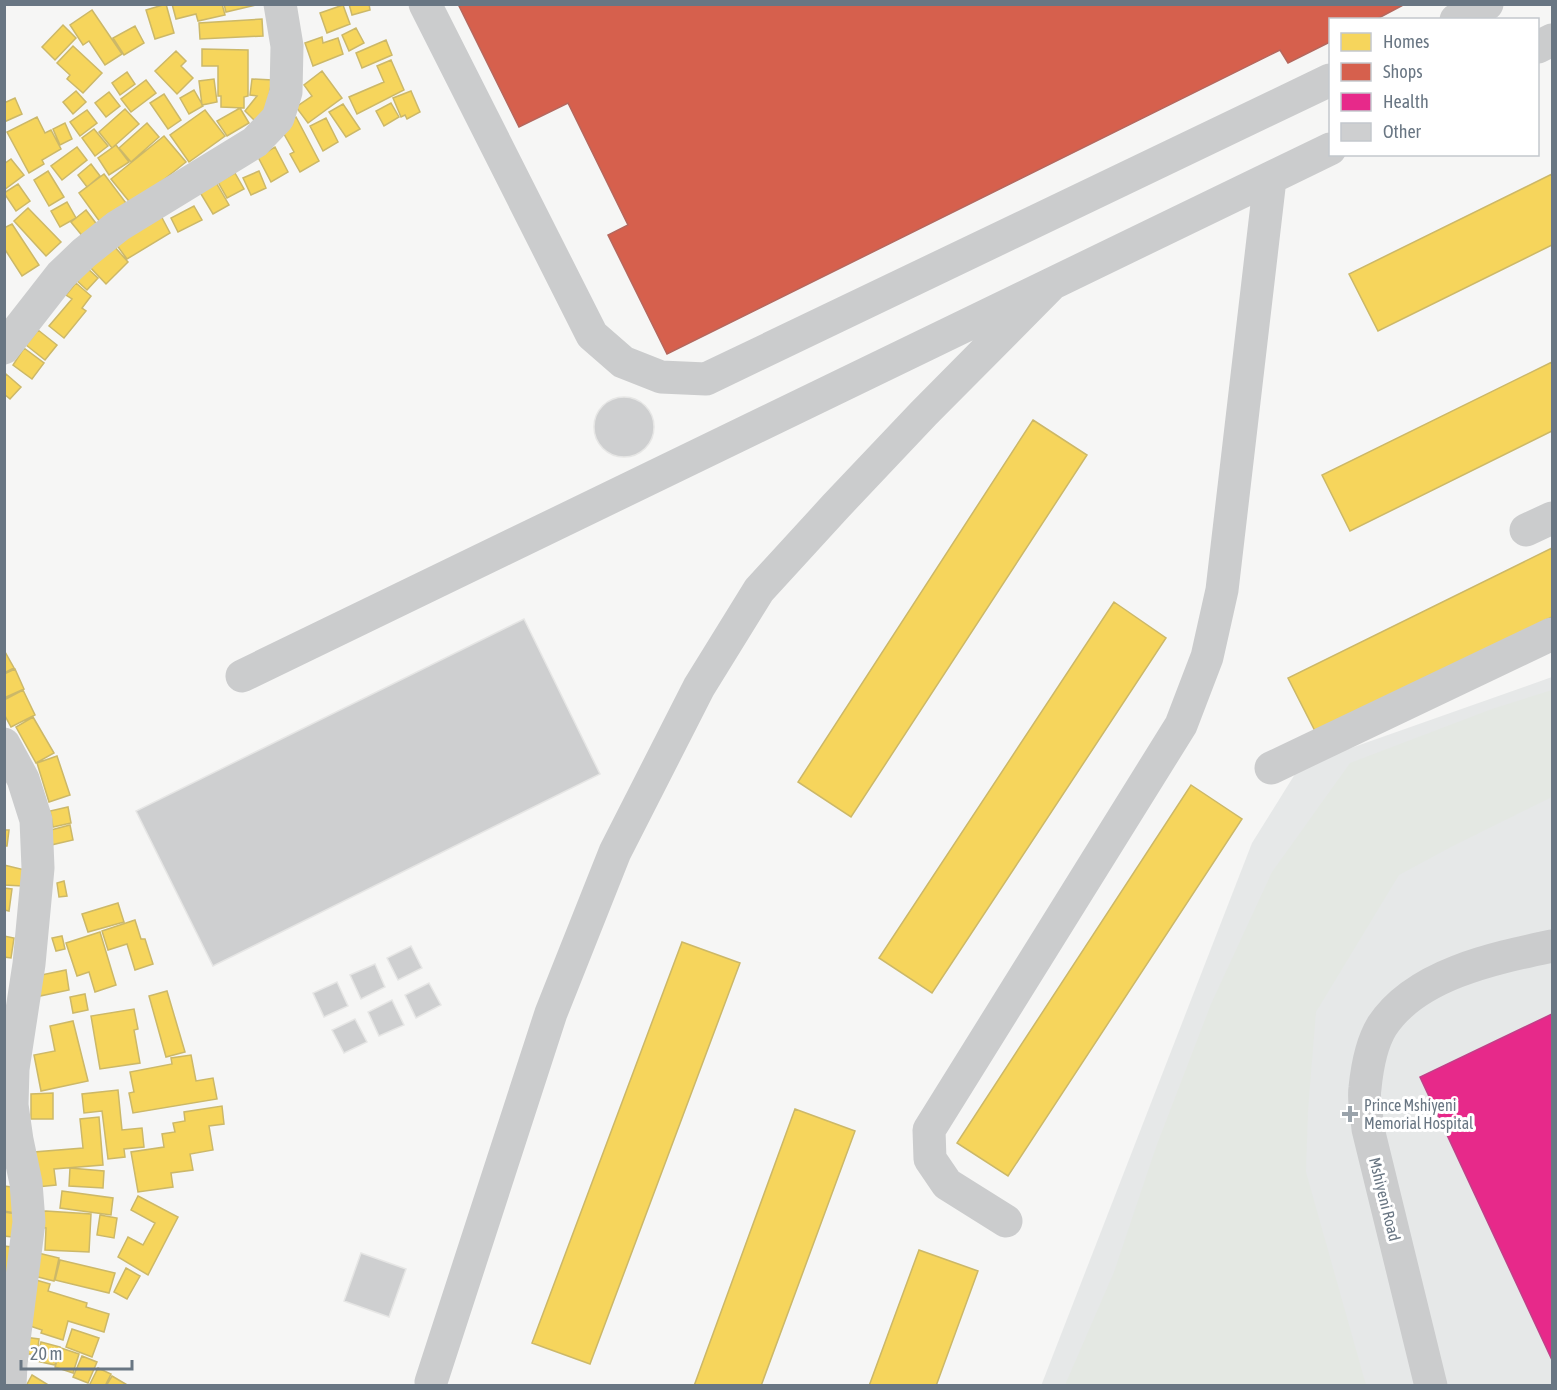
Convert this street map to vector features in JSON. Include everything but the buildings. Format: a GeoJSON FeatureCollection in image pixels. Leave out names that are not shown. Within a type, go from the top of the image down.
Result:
{"type":"FeatureCollection","features":[{"type":"Feature","properties":{"kind":"street"},"geometry":{"type":"LineString","coordinates":[[4,348],[61,275],[84,253],[118,226],[255,142],[278,118],[286,92],[286,46],[280,4]]}},
{"type":"Feature","properties":{"kind":"street"},"geometry":{"type":"LineString","coordinates":[[425,4],[592,335],[623,362],[661,377],[706,379],[1329,80]]}},
{"type":"Feature","properties":{"kind":"street"},"geometry":{"type":"LineString","coordinates":[[1459,18],[1487,4]]}},
{"type":"Feature","properties":{"kind":"street"},"geometry":{"type":"LineString","coordinates":[[242,676],[1329,150]]}},
{"type":"Feature","properties":{"kind":"street"},"geometry":{"type":"LineString","coordinates":[[1006,1221],[947,1184],[930,1159],[929,1130],[1181,725],[1207,657],[1222,590],[1270,179]]}},
{"type":"Feature","properties":{"kind":"street"},"geometry":{"type":"LineString","coordinates":[[431,1382],[551,1013],[615,852],[699,687],[759,591],[924,413],[1050,286]]}},
{"type":"Feature","properties":{"kind":"street"},"geometry":{"type":"LineString","coordinates":[[1271,768],[1552,634]]}},
{"type":"Feature","properties":{"kind":"street"},"geometry":{"type":"LineString","coordinates":[[4,744],[23,779],[36,820],[38,868],[29,964],[13,1069],[12,1105],[26,1183],[29,1222],[10,1364],[10,1386]]}},
{"type":"Feature","properties":{"kind":"street","name":"Mshiyeni Road"},"geometry":{"type":"LineString","coordinates":[[1431,1386],[1368,1130],[1364,1090],[1370,1056],[1382,1028],[1401,1003],[1428,985],[1450,972],[1552,946]]}},
{"type":"Feature","properties":{"kind":"shaded area","name":"Prince Mshiyeni Memorial Hospital"},"geometry":{"type":"Polygon","coordinates":[[[1552,677],[1552,1385],[1041,1386],[1252,843],[1300,766],[1552,677]]]}},
{"type":"Feature","properties":{"kind":"shaded area"},"geometry":{"type":"Polygon","coordinates":[[[1552,690],[1552,797],[1399,875],[1316,1012],[1308,1110],[1306,1172],[1366,1385],[1065,1385],[1114,1272],[1156,1147],[1211,1004],[1272,872],[1350,763],[1492,709],[1552,690]]]}},
{"type":"Feature","properties":{"kind":"place","name":"Prince Mshiyeni Memorial Hospital"},"geometry":{"type":"Point","coordinates":[1350,1114]}}]}
